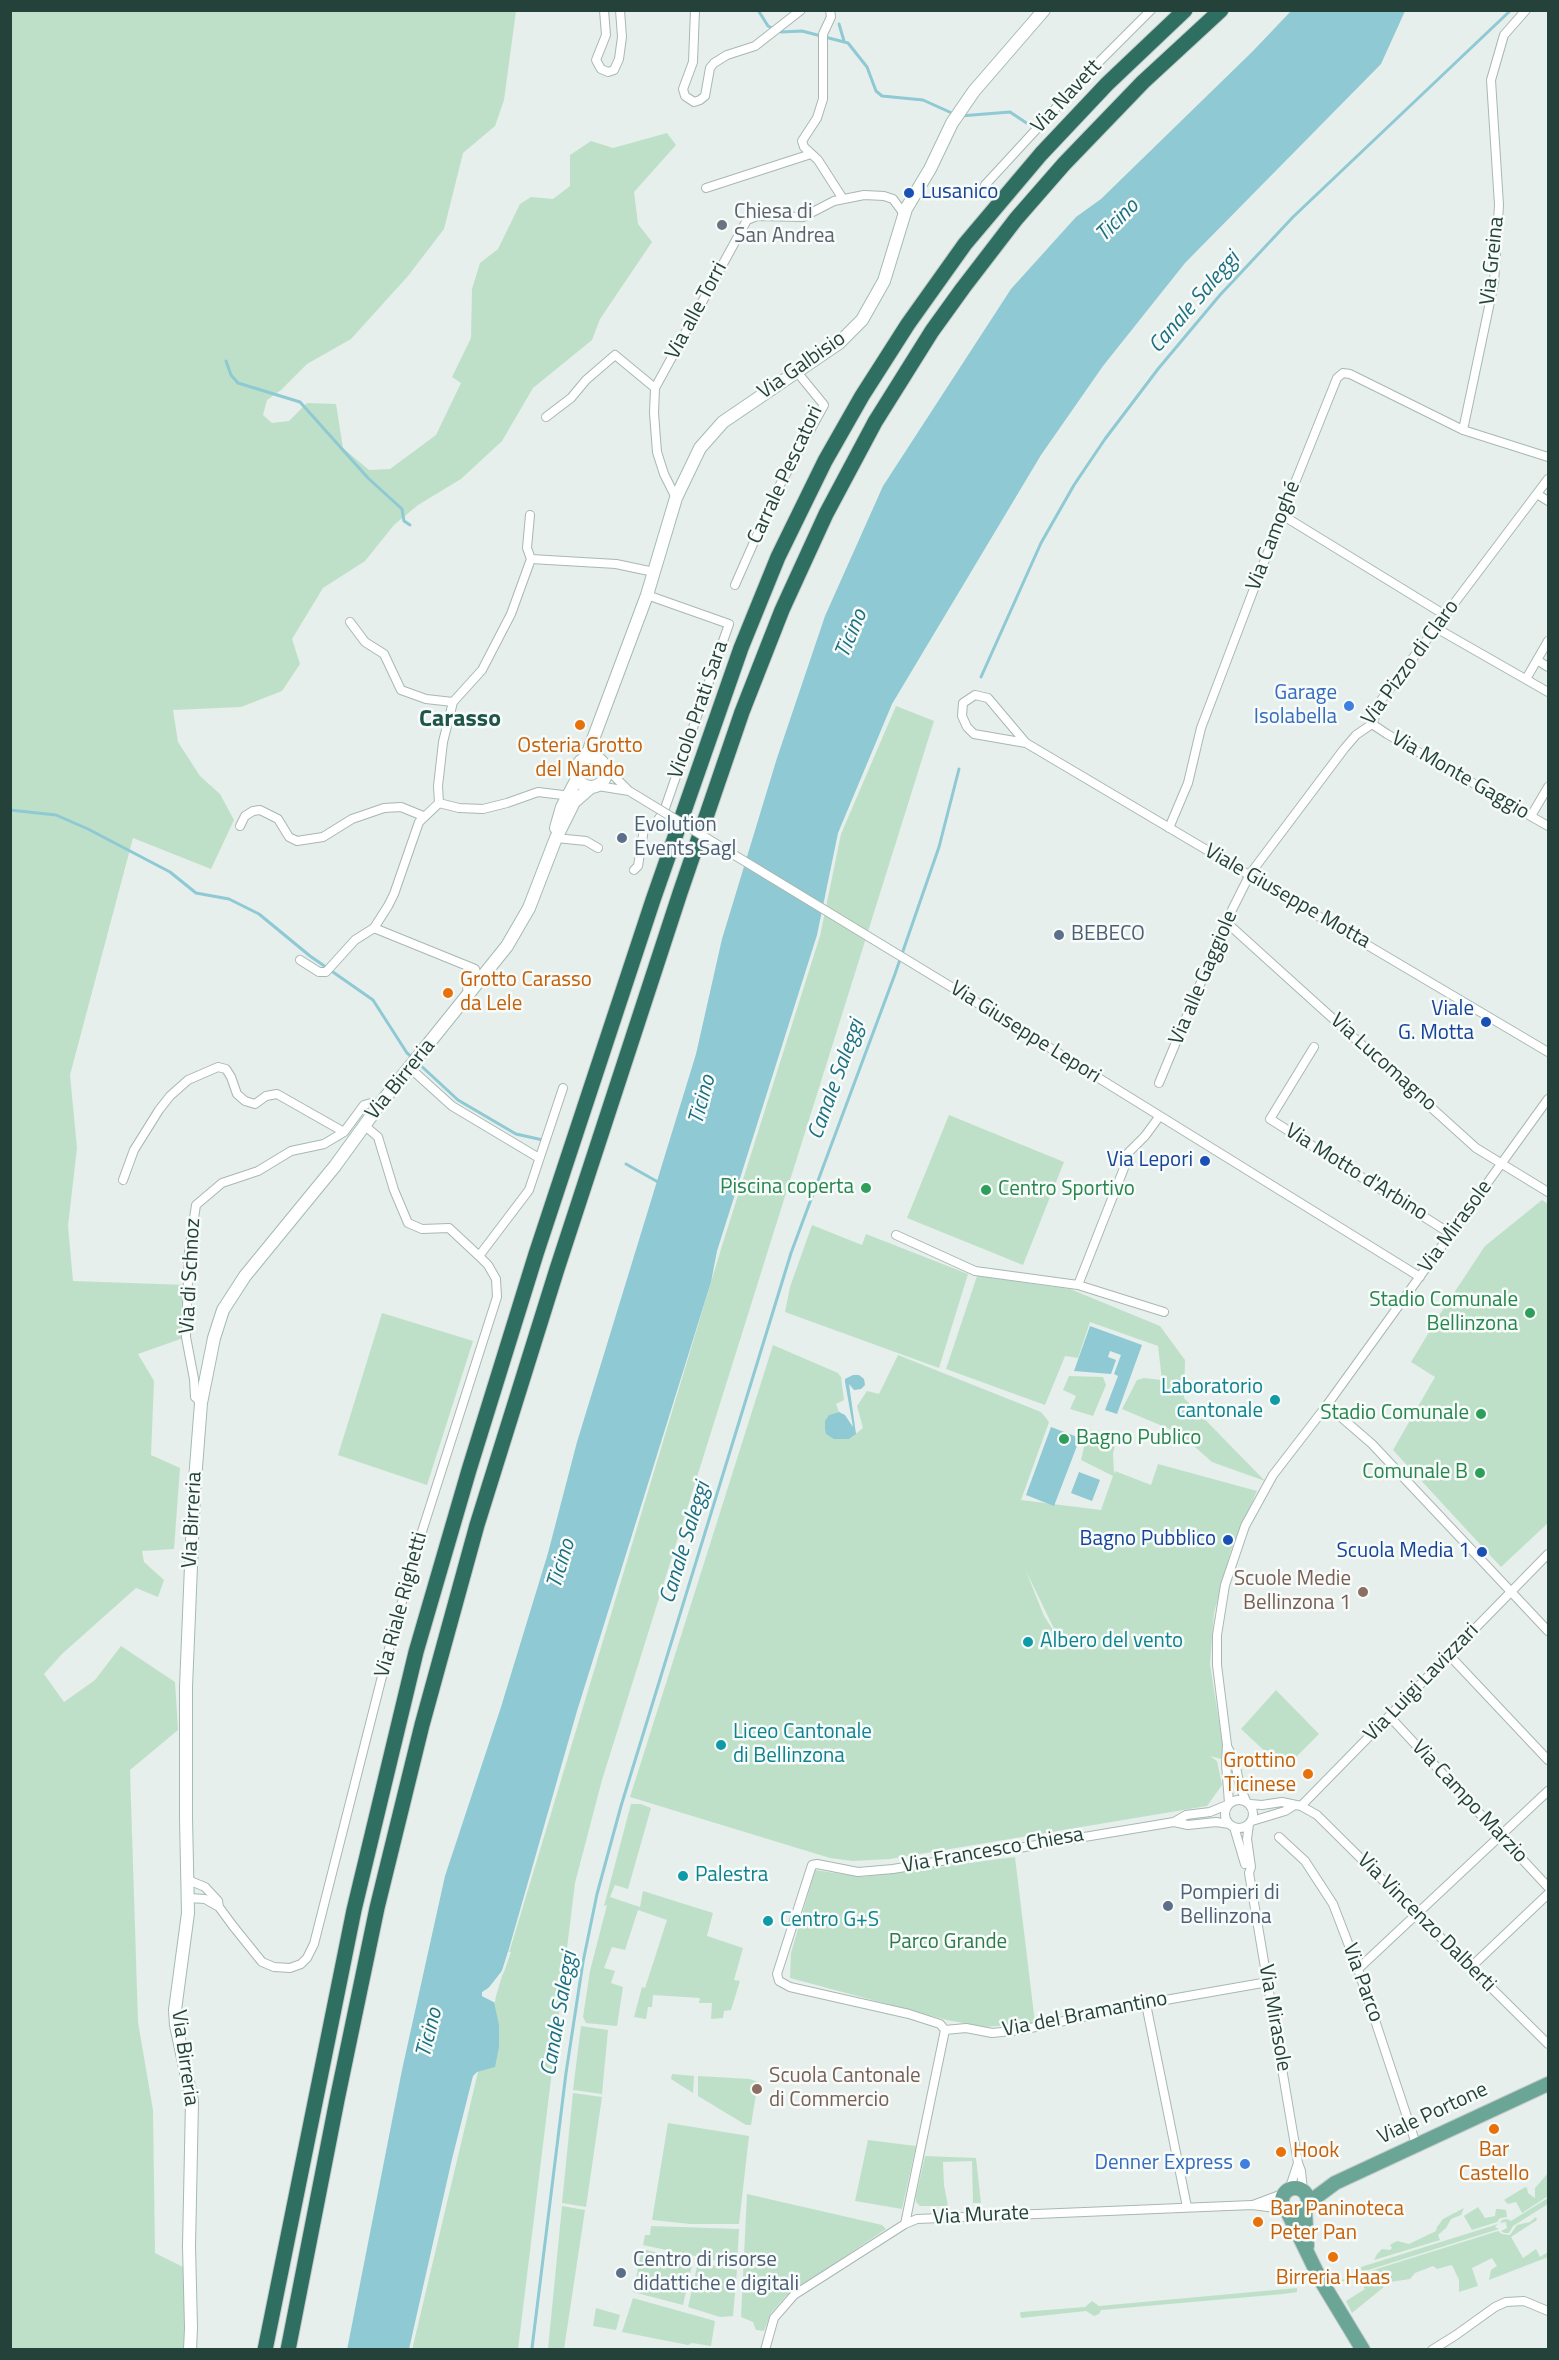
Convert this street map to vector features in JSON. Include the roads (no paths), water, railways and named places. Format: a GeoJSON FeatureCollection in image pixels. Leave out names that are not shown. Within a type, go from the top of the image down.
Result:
{"type":"FeatureCollection","features":[{"type":"Feature","properties":{"kind":"highway"},"geometry":{"type":"LineString","coordinates":[[265,2349],[351,1921],[416,1652],[469,1470],[544,1231],[652,900],[741,648],[778,557],[825,461],[862,396],[908,324],[965,244],[1041,154],[1107,84],[1185,10]]}},
{"type":"Feature","properties":{"kind":"highway"},"geometry":{"type":"LineString","coordinates":[[288,2349],[372,1931],[441,1651],[477,1525],[557,1269],[680,893],[766,648],[803,561],[848,470],[902,377],[963,288],[1016,219],[1064,164],[1143,82],[1221,10]]}},
{"type":"Feature","properties":{"kind":"main road","name":"Viale Portone"},"geometry":{"type":"LineString","coordinates":[[1298,2197],[1335,2183],[1548,2084]]}},
{"type":"Feature","properties":{"kind":"main road"},"geometry":{"type":"LineString","coordinates":[[1298,2197],[1282,2202],[1307,2248],[1320,2279],[1363,2349]]}},
{"type":"Feature","properties":{"kind":"main road"},"geometry":{"type":"LineString","coordinates":[[1286,2211],[1295,2214],[1298,2197]]}},
{"type":"Feature","properties":{"kind":"main road"},"geometry":{"type":"LineString","coordinates":[[1298,2197],[1307,2248]]}},
{"type":"Feature","properties":{"kind":"street"},"geometry":{"type":"LineString","coordinates":[[604,10],[606,35],[596,60],[601,69],[608,72],[614,70],[619,60],[622,37],[620,10]]}},
{"type":"Feature","properties":{"kind":"street"},"geometry":{"type":"LineString","coordinates":[[695,10],[692,67],[683,89],[685,96],[691,101],[700,100],[705,96],[710,68],[714,63],[727,55],[755,46],[801,10]]}},
{"type":"Feature","properties":{"kind":"street"},"geometry":{"type":"LineString","coordinates":[[830,10],[831,17],[823,37],[823,99],[817,118],[802,141],[804,147],[843,199]]}},
{"type":"Feature","properties":{"kind":"street","name":"Via Galbisio"},"geometry":{"type":"LineString","coordinates":[[586,758],[647,595],[676,498],[693,461],[710,435],[737,411],[848,336],[868,311],[884,281],[904,214],[957,115],[974,91],[1044,10]]}},
{"type":"Feature","properties":{"kind":"street","name":"Via Navett"},"geometry":{"type":"LineString","coordinates":[[985,185],[1091,70],[1151,10]]}},
{"type":"Feature","properties":{"kind":"street","name":"Via Greina"},"geometry":{"type":"LineString","coordinates":[[1463,430],[1495,271],[1499,205],[1491,80],[1504,35],[1526,10]]}},
{"type":"Feature","properties":{"kind":"street"},"geometry":{"type":"LineString","coordinates":[[706,188],[811,154]]}},
{"type":"Feature","properties":{"kind":"street","name":"Via alle Torri"},"geometry":{"type":"LineString","coordinates":[[676,498],[667,482],[657,452],[655,388],[747,220],[757,216],[802,217],[834,201],[864,195],[893,199],[904,214]]}},
{"type":"Feature","properties":{"kind":"street"},"geometry":{"type":"LineString","coordinates":[[546,417],[571,398],[586,380],[615,355],[655,388]]}},
{"type":"Feature","properties":{"kind":"street","name":"Carrale Pescatori"},"geometry":{"type":"LineString","coordinates":[[735,585],[776,492],[824,405],[797,372]]}},
{"type":"Feature","properties":{"kind":"street","name":"Via Camoghé"},"geometry":{"type":"LineString","coordinates":[[1169,828],[1188,783],[1201,728],[1337,378],[1343,374],[1350,374],[1463,430]]}},
{"type":"Feature","properties":{"kind":"street"},"geometry":{"type":"LineString","coordinates":[[1463,430],[1548,457]]}},
{"type":"Feature","properties":{"kind":"street","name":"Via Pizzo di Claro"},"geometry":{"type":"LineString","coordinates":[[1250,874],[1344,749],[1356,735],[1372,724],[1382,699],[1548,479]]}},
{"type":"Feature","properties":{"kind":"street"},"geometry":{"type":"LineString","coordinates":[[1537,494],[1548,501]]}},
{"type":"Feature","properties":{"kind":"street"},"geometry":{"type":"LineString","coordinates":[[439,803],[438,786],[443,742],[453,702],[482,670],[511,614],[531,559],[527,548],[530,515]]}},
{"type":"Feature","properties":{"kind":"street"},"geometry":{"type":"LineString","coordinates":[[1282,515],[1445,615]]}},
{"type":"Feature","properties":{"kind":"street"},"geometry":{"type":"LineString","coordinates":[[531,559],[616,564],[654,572]]}},
{"type":"Feature","properties":{"kind":"street","name":"Vicolo Prati Sara"},"geometry":{"type":"LineString","coordinates":[[634,870],[638,866],[644,829],[655,824],[664,811],[729,624],[647,595]]}},
{"type":"Feature","properties":{"kind":"street"},"geometry":{"type":"LineString","coordinates":[[350,622],[365,642],[384,654],[401,690],[426,699],[453,702]]}},
{"type":"Feature","properties":{"kind":"street"},"geometry":{"type":"LineString","coordinates":[[1436,628],[1548,692]]}},
{"type":"Feature","properties":{"kind":"street"},"geometry":{"type":"LineString","coordinates":[[1526,679],[1548,641]]}},
{"type":"Feature","properties":{"kind":"street"},"geometry":{"type":"LineString","coordinates":[[1537,660],[1548,667]]}},
{"type":"Feature","properties":{"kind":"street","name":"Viale Giuseppe Motta"},"geometry":{"type":"LineString","coordinates":[[1026,743],[974,734],[967,727],[962,716],[963,703],[975,695],[988,698],[1026,743],[1548,1052]]}},
{"type":"Feature","properties":{"kind":"street","name":"Via Monte Gaggio"},"geometry":{"type":"LineString","coordinates":[[1372,724],[1548,826]]}},
{"type":"Feature","properties":{"kind":"street"},"geometry":{"type":"LineString","coordinates":[[594,737],[602,764],[604,780],[594,787],[582,786],[577,779],[576,766],[586,758],[602,764]]}},
{"type":"Feature","properties":{"kind":"street","name":"Via Giuseppe Lepori"},"geometry":{"type":"LineString","coordinates":[[602,764],[632,792],[1420,1277]]}},
{"type":"Feature","properties":{"kind":"street","name":"Via Birreria"},"geometry":{"type":"LineString","coordinates":[[190,2349],[189,2246],[192,2101],[175,2010],[187,1929],[189,1898],[186,1687],[194,1493],[201,1403],[214,1338],[227,1301],[245,1276],[335,1166],[380,1104],[469,995],[518,929],[536,892],[577,779]]}},
{"type":"Feature","properties":{"kind":"street","name":"Via Giuseppe Lepori"},"geometry":{"type":"LineString","coordinates":[[594,787],[632,792]]}},
{"type":"Feature","properties":{"kind":"street","name":"Via Birreria"},"geometry":{"type":"LineString","coordinates":[[572,796],[594,787]]}},
{"type":"Feature","properties":{"kind":"street"},"geometry":{"type":"LineString","coordinates":[[1531,816],[1548,787]]}},
{"type":"Feature","properties":{"kind":"street"},"geometry":{"type":"LineString","coordinates":[[439,803],[459,808],[483,809],[538,792],[572,796]]}},
{"type":"Feature","properties":{"kind":"street"},"geometry":{"type":"LineString","coordinates":[[300,960],[319,972],[327,971],[355,940],[374,928],[394,894],[423,816],[439,803]]}},
{"type":"Feature","properties":{"kind":"street"},"geometry":{"type":"LineString","coordinates":[[240,826],[245,816],[260,810],[278,819],[290,837],[297,841],[323,837],[352,819],[384,808],[400,807],[423,816]]}},
{"type":"Feature","properties":{"kind":"street"},"geometry":{"type":"LineString","coordinates":[[556,838],[586,841],[598,848]]}},
{"type":"Feature","properties":{"kind":"street","name":"Via alle Gaggiole"},"geometry":{"type":"LineString","coordinates":[[1159,1083],[1226,922],[1250,874]]}},
{"type":"Feature","properties":{"kind":"street","name":"Via Lucomagno"},"geometry":{"type":"LineString","coordinates":[[1226,922],[1476,1148],[1548,1192]]}},
{"type":"Feature","properties":{"kind":"street"},"geometry":{"type":"LineString","coordinates":[[374,928],[475,969],[476,972],[467,987],[469,995]]}},
{"type":"Feature","properties":{"kind":"street","name":"Via Motto d'Arbino"},"geometry":{"type":"LineString","coordinates":[[1314,1047],[1270,1119],[1451,1234]]}},
{"type":"Feature","properties":{"kind":"street"},"geometry":{"type":"LineString","coordinates":[[411,1066],[452,1106],[539,1158]]}},
{"type":"Feature","properties":{"kind":"street"},"geometry":{"type":"LineString","coordinates":[[123,1180],[134,1150],[170,1096],[188,1080],[218,1067],[226,1069],[237,1094],[245,1101],[255,1104],[266,1096],[277,1094],[344,1132],[364,1105],[380,1104]]}},
{"type":"Feature","properties":{"kind":"street"},"geometry":{"type":"LineString","coordinates":[[364,1125],[378,1137],[393,1190],[408,1223],[422,1229],[449,1228],[479,1256],[529,1190],[563,1088]]}},
{"type":"Feature","properties":{"kind":"street","name":"Via Mirasole"},"geometry":{"type":"LineString","coordinates":[[1228,1804],[1227,1745],[1219,1697],[1217,1635],[1220,1606],[1245,1526],[1273,1475],[1327,1405],[1548,1098]]}},
{"type":"Feature","properties":{"kind":"street"},"geometry":{"type":"LineString","coordinates":[[1078,1285],[1126,1163],[1126,1155],[1134,1149],[1159,1117]]}},
{"type":"Feature","properties":{"kind":"street","name":"Via di Schnoz"},"geometry":{"type":"LineString","coordinates":[[201,1403],[195,1397],[186,1337],[189,1252],[196,1205],[222,1183],[258,1171],[294,1149],[320,1146],[344,1132]]}},
{"type":"Feature","properties":{"kind":"street"},"geometry":{"type":"LineString","coordinates":[[896,1235],[975,1271],[1078,1285],[1164,1312]]}},
{"type":"Feature","properties":{"kind":"street","name":"Via Riale Righetti"},"geometry":{"type":"LineString","coordinates":[[188,1880],[205,1887],[218,1900],[219,1907],[258,1959],[270,1966],[285,1968],[297,1966],[307,1958],[314,1944],[418,1544],[497,1297],[496,1279],[488,1265],[479,1256]]}},
{"type":"Feature","properties":{"kind":"street"},"geometry":{"type":"LineString","coordinates":[[1327,1405],[1372,1444],[1548,1631]]}},
{"type":"Feature","properties":{"kind":"street","name":"Via Luigi Lavizzari"},"geometry":{"type":"LineString","coordinates":[[1250,1822],[1297,1806],[1390,1717],[1548,1554]]}},
{"type":"Feature","properties":{"kind":"street"},"geometry":{"type":"LineString","coordinates":[[1449,1655],[1548,1760]]}},
{"type":"Feature","properties":{"kind":"street","name":"Via Campo Marzio"},"geometry":{"type":"LineString","coordinates":[[1390,1717],[1548,1887]]}},
{"type":"Feature","properties":{"kind":"street","name":"Via Mirasole"},"geometry":{"type":"LineString","coordinates":[[1227,1745],[1235,1762],[1240,1787],[1248,1803]]}},
{"type":"Feature","properties":{"kind":"street"},"geometry":{"type":"LineString","coordinates":[[1358,1969],[1548,1791]]}},
{"type":"Feature","properties":{"kind":"street"},"geometry":{"type":"LineString","coordinates":[[1248,1803],[1253,1812],[1250,1822],[1242,1828],[1231,1826],[1225,1817],[1228,1804],[1237,1799],[1262,1805],[1282,1802],[1297,1806]]}},
{"type":"Feature","properties":{"kind":"street","name":"Via Francesco Chiesa"},"geometry":{"type":"LineString","coordinates":[[812,1865],[817,1864],[847,1871],[872,1871],[1174,1822],[1186,1815],[1210,1812],[1228,1804]]}},
{"type":"Feature","properties":{"kind":"street","name":"Via Vincenzo Dalberti"},"geometry":{"type":"LineString","coordinates":[[1297,1806],[1317,1815],[1548,2044]]}},
{"type":"Feature","properties":{"kind":"street","name":"Via Francesco Chiesa"},"geometry":{"type":"LineString","coordinates":[[1174,1822],[1188,1825],[1216,1822],[1231,1826]]}},
{"type":"Feature","properties":{"kind":"street","name":"Via Mirasole"},"geometry":{"type":"LineString","coordinates":[[1249,1873],[1251,1867],[1247,1839],[1250,1822]]}},
{"type":"Feature","properties":{"kind":"street","name":"Via Mirasole"},"geometry":{"type":"LineString","coordinates":[[1231,1826],[1249,1873],[1298,2163],[1298,2197]]}},
{"type":"Feature","properties":{"kind":"street","name":"Via Parco"},"geometry":{"type":"LineString","coordinates":[[1279,1837],[1298,1852],[1333,1904],[1358,1969],[1416,2144]]}},
{"type":"Feature","properties":{"kind":"street","name":"Via del Bramantino"},"geometry":{"type":"LineString","coordinates":[[812,1865],[777,1974],[780,1981],[790,1987],[909,2014],[940,2024],[945,2030],[966,2028],[1005,2033],[1268,1982]]}},
{"type":"Feature","properties":{"kind":"street"},"geometry":{"type":"LineString","coordinates":[[1472,1967],[1548,1894]]}},
{"type":"Feature","properties":{"kind":"street"},"geometry":{"type":"LineString","coordinates":[[189,1898],[205,1899],[219,1907]]}},
{"type":"Feature","properties":{"kind":"street"},"geometry":{"type":"LineString","coordinates":[[1146,2004],[1187,2207]]}},
{"type":"Feature","properties":{"kind":"street"},"geometry":{"type":"LineString","coordinates":[[905,2224],[945,2030]]}},
{"type":"Feature","properties":{"kind":"street","name":"Via Mirasole"},"geometry":{"type":"LineString","coordinates":[[1298,2163],[1301,2170],[1298,2197]]}},
{"type":"Feature","properties":{"kind":"street","name":"Via Murate"},"geometry":{"type":"LineString","coordinates":[[765,2349],[771,2325],[785,2302],[905,2224],[924,2218],[1252,2205],[1298,2197]]}},
{"type":"Feature","properties":{"kind":"street","name":"Via Murate"},"geometry":{"type":"LineString","coordinates":[[1252,2205],[1286,2211]]}},
{"type":"Feature","properties":{"kind":"street"},"geometry":{"type":"LineString","coordinates":[[1432,2349],[1506,2302],[1524,2301],[1548,2311]]}},
{"type":"Feature","properties":{"kind":"water","name":"Ticino"},"geometry":{"type":"Polygon","coordinates":[[[1291,11],[1405,11],[1381,64],[1185,263],[1103,366],[1041,455],[892,704],[838,833],[817,935],[717,1251],[711,1282],[577,1711],[508,1952],[502,1971],[482,1996],[494,2002],[499,2025],[499,2047],[495,2067],[477,2072],[473,2076],[409,2349],[347,2350],[402,2070],[445,1876],[501,1707],[548,1553],[577,1442],[696,1054],[722,939],[777,758],[825,616],[883,486],[1011,289],[1076,217],[1101,199],[1291,11]]]}},
{"type":"Feature","properties":{"kind":"water"},"geometry":{"type":"Polygon","coordinates":[[[1090,1326],[1142,1345],[1117,1414],[1105,1410],[1118,1376],[1114,1374],[1121,1355],[1110,1351],[1108,1357],[1116,1360],[1111,1374],[1074,1371],[1090,1326]]]}},
{"type":"Feature","properties":{"kind":"water"},"geometry":{"type":"Polygon","coordinates":[[[859,1375],[864,1379],[865,1385],[861,1389],[854,1390],[849,1384],[856,1434],[849,1439],[834,1439],[826,1434],[825,1421],[829,1415],[839,1412],[845,1415],[853,1427],[845,1379],[859,1375]]]}},
{"type":"Feature","properties":{"kind":"water"},"geometry":{"type":"Polygon","coordinates":[[[1051,1427],[1080,1438],[1054,1506],[1026,1495],[1051,1427]]]}},
{"type":"Feature","properties":{"kind":"water"},"geometry":{"type":"Polygon","coordinates":[[[1079,1472],[1100,1480],[1092,1501],[1071,1493],[1079,1472]]]}},
{"type":"Feature","properties":{"kind":"waterway"},"geometry":{"type":"LineString","coordinates":[[758,10],[768,26],[781,32],[802,31],[848,43],[867,67],[876,91],[882,96],[923,100],[954,114]]}},
{"type":"Feature","properties":{"kind":"waterway","name":"Canale Saleggi"},"geometry":{"type":"LineString","coordinates":[[981,677],[1041,543],[1074,485],[1105,439],[1158,369],[1220,295],[1293,217],[1511,10]]}},
{"type":"Feature","properties":{"kind":"waterway"},"geometry":{"type":"LineString","coordinates":[[839,24],[844,41]]}},
{"type":"Feature","properties":{"kind":"waterway"},"geometry":{"type":"LineString","coordinates":[[960,116],[1010,112],[1031,126]]}},
{"type":"Feature","properties":{"kind":"waterway"},"geometry":{"type":"LineString","coordinates":[[226,361],[231,375],[238,383],[300,402],[368,478],[402,509],[404,521],[410,525]]}},
{"type":"Feature","properties":{"kind":"waterway","name":"Canale Saleggi"},"geometry":{"type":"LineString","coordinates":[[532,2348],[566,2073],[583,1962],[597,1894],[621,1806],[791,1253],[895,974],[939,847],[959,769]]}},
{"type":"Feature","properties":{"kind":"waterway"},"geometry":{"type":"LineString","coordinates":[[10,810],[56,815],[170,872],[196,893],[229,899],[259,914],[310,956],[373,1000],[407,1053],[413,1058]]}},
{"type":"Feature","properties":{"kind":"waterway"},"geometry":{"type":"LineString","coordinates":[[418,1063],[458,1100],[516,1134],[543,1140]]}},
{"type":"Feature","properties":{"kind":"waterway"},"geometry":{"type":"LineString","coordinates":[[626,1164],[658,1182]]}},
{"type":"Feature","properties":{"kind":"place","name":"Lusanico"},"geometry":{"type":"Point","coordinates":[909,193]}},
{"type":"Feature","properties":{"kind":"place","name":"Chiesa di San Andrea"},"geometry":{"type":"Point","coordinates":[722,225]}},
{"type":"Feature","properties":{"kind":"place","name":"Garage Isolabella"},"geometry":{"type":"Point","coordinates":[1349,706]}},
{"type":"Feature","properties":{"kind":"place","name":"Osteria Grotto del Nando"},"geometry":{"type":"Point","coordinates":[580,725]}},
{"type":"Feature","properties":{"kind":"place","name":"Evolution Events Sagl"},"geometry":{"type":"Point","coordinates":[622,838]}},
{"type":"Feature","properties":{"kind":"place","name":"BEBECO"},"geometry":{"type":"Point","coordinates":[1059,935]}},
{"type":"Feature","properties":{"kind":"place","name":"Grotto Carasso da Lele"},"geometry":{"type":"Point","coordinates":[448,993]}},
{"type":"Feature","properties":{"kind":"place","name":"Viale G. Motta"},"geometry":{"type":"Point","coordinates":[1486,1022]}},
{"type":"Feature","properties":{"kind":"place","name":"Via Lepori"},"geometry":{"type":"Point","coordinates":[1205,1161]}},
{"type":"Feature","properties":{"kind":"place","name":"Piscina coperta"},"geometry":{"type":"Point","coordinates":[866,1188]}},
{"type":"Feature","properties":{"kind":"place","name":"Centro Sportivo"},"geometry":{"type":"Point","coordinates":[986,1190]}},
{"type":"Feature","properties":{"kind":"place","name":"Stadio Comunale Bellinzona"},"geometry":{"type":"Point","coordinates":[1530,1313]}},
{"type":"Feature","properties":{"kind":"place","name":"Laboratorio cantonale"},"geometry":{"type":"Point","coordinates":[1275,1400]}},
{"type":"Feature","properties":{"kind":"place","name":"Stadio Comunale"},"geometry":{"type":"Point","coordinates":[1481,1414]}},
{"type":"Feature","properties":{"kind":"place","name":"Bagno Publico"},"geometry":{"type":"Point","coordinates":[1064,1439]}},
{"type":"Feature","properties":{"kind":"place","name":"Comunale B"},"geometry":{"type":"Point","coordinates":[1480,1473]}},
{"type":"Feature","properties":{"kind":"place","name":"Bagno Pubblico"},"geometry":{"type":"Point","coordinates":[1228,1540]}},
{"type":"Feature","properties":{"kind":"place","name":"Scuola Media 1"},"geometry":{"type":"Point","coordinates":[1482,1552]}},
{"type":"Feature","properties":{"kind":"place","name":"Scuole Medie Bellinzona 1"},"geometry":{"type":"Point","coordinates":[1363,1592]}},
{"type":"Feature","properties":{"kind":"place","name":"Albero del vento"},"geometry":{"type":"Point","coordinates":[1028,1642]}},
{"type":"Feature","properties":{"kind":"place","name":"Liceo Cantonale di Bellinzona"},"geometry":{"type":"Point","coordinates":[721,1745]}},
{"type":"Feature","properties":{"kind":"place","name":"Grottino Ticinese"},"geometry":{"type":"Point","coordinates":[1308,1774]}},
{"type":"Feature","properties":{"kind":"place","name":"Palestra"},"geometry":{"type":"Point","coordinates":[683,1876]}},
{"type":"Feature","properties":{"kind":"place","name":"Pompieri di Bellinzona"},"geometry":{"type":"Point","coordinates":[1168,1906]}},
{"type":"Feature","properties":{"kind":"place","name":"Centro G+S"},"geometry":{"type":"Point","coordinates":[768,1921]}},
{"type":"Feature","properties":{"kind":"place","name":"Scuola Cantonale di Commercio"},"geometry":{"type":"Point","coordinates":[757,2089]}},
{"type":"Feature","properties":{"kind":"place","name":"Bar Castello"},"geometry":{"type":"Point","coordinates":[1494,2129]}},
{"type":"Feature","properties":{"kind":"place","name":"Hook"},"geometry":{"type":"Point","coordinates":[1281,2152]}},
{"type":"Feature","properties":{"kind":"place","name":"Denner Express"},"geometry":{"type":"Point","coordinates":[1245,2164]}},
{"type":"Feature","properties":{"kind":"place","name":"Bar Paninoteca Peter Pan"},"geometry":{"type":"Point","coordinates":[1258,2222]}},
{"type":"Feature","properties":{"kind":"place","name":"Birreria Haas"},"geometry":{"type":"Point","coordinates":[1333,2257]}},
{"type":"Feature","properties":{"kind":"place","name":"Centro di risorse didattiche e digitali"},"geometry":{"type":"Point","coordinates":[621,2273]}},
{"type":"Feature","properties":{"kind":"district","name":"Carasso"},"geometry":{"type":"Point","coordinates":[460,720]}},
{"type":"Feature","properties":{"kind":"park label","name":"Parco Grande"},"geometry":{"type":"Point","coordinates":[948,1943]}}]}
